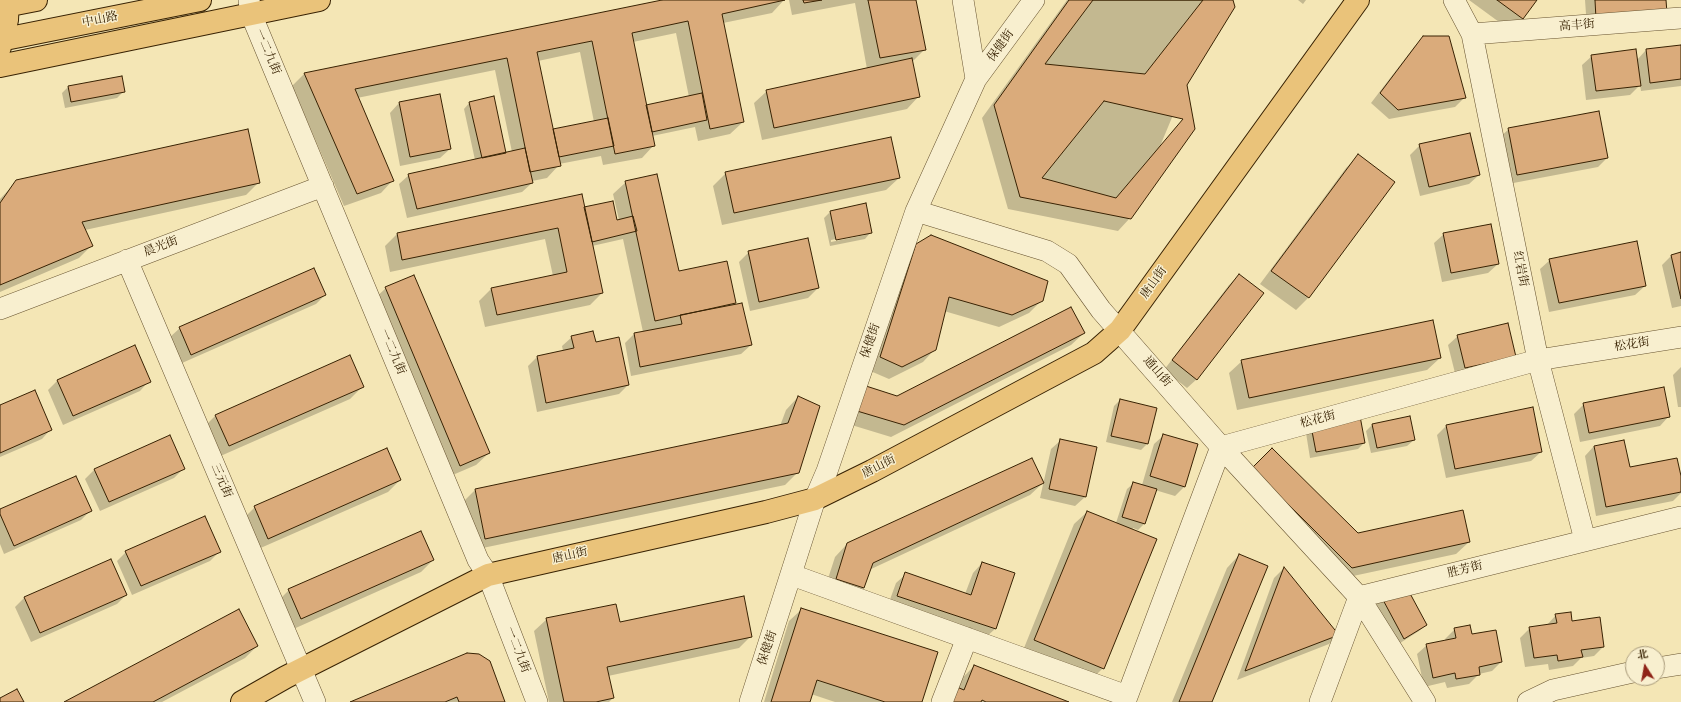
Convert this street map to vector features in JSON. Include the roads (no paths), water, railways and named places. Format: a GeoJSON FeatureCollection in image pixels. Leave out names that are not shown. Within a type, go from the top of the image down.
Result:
{"type":"FeatureCollection","features":[{"type":"Feature","properties":{"kind":"main road"},"geometry":{"type":"LineString","coordinates":[[1,42],[5,4],[36,0]]}},
{"type":"Feature","properties":{"kind":"main road","name":"中山路"},"geometry":{"type":"LineString","coordinates":[[1,42],[53,29],[200,0]]}},
{"type":"Feature","properties":{"kind":"main road"},"geometry":{"type":"LineString","coordinates":[[0,66],[250,7],[319,0]]}},
{"type":"Feature","properties":{"kind":"main road","name":"唐山街"},"geometry":{"type":"LineString","coordinates":[[242,702],[286,677],[488,575],[766,512],[815,499],[872,471],[1094,354],[1120,330],[1358,0]]}},
{"type":"Feature","properties":{"kind":"main road"},"geometry":{"type":"LineString","coordinates":[[0,61],[53,29]]}},
{"type":"Feature","properties":{"kind":"main road"},"geometry":{"type":"LineString","coordinates":[[0,80],[40,57]]}},
{"type":"Feature","properties":{"kind":"street"},"geometry":{"type":"LineString","coordinates":[[963,0],[976,79]]}},
{"type":"Feature","properties":{"kind":"street","name":"保健街"},"geometry":{"type":"LineString","coordinates":[[750,702],[792,575],[815,499],[829,463],[916,211],[976,79],[1034,0]]}},
{"type":"Feature","properties":{"kind":"street","name":"红岩街"},"geometry":{"type":"LineString","coordinates":[[1454,0],[1472,34],[1538,360],[1585,540]]}},
{"type":"Feature","properties":{"kind":"street","name":"一二九街"},"geometry":{"type":"LineString","coordinates":[[250,7],[478,560],[488,575],[537,702]]}},
{"type":"Feature","properties":{"kind":"street","name":"高丰街"},"geometry":{"type":"LineString","coordinates":[[1472,34],[1681,18]]}},
{"type":"Feature","properties":{"kind":"street","name":"晨光街"},"geometry":{"type":"LineString","coordinates":[[0,309],[323,186]]}},
{"type":"Feature","properties":{"kind":"street","name":"通山街"},"geometry":{"type":"LineString","coordinates":[[916,211],[1047,251],[1068,264],[1101,310],[1221,447],[1359,597],[1425,702]]}},
{"type":"Feature","properties":{"kind":"street","name":"三元街"},"geometry":{"type":"LineString","coordinates":[[127,260],[314,702]]}},
{"type":"Feature","properties":{"kind":"street","name":"松花街"},"geometry":{"type":"LineString","coordinates":[[1221,447],[1538,360],[1681,337]]}},
{"type":"Feature","properties":{"kind":"street"},"geometry":{"type":"LineString","coordinates":[[792,575],[967,638],[1126,699],[1221,447]]}},
{"type":"Feature","properties":{"kind":"street","name":"胜芳街"},"geometry":{"type":"LineString","coordinates":[[1359,597],[1681,517]]}},
{"type":"Feature","properties":{"kind":"street"},"geometry":{"type":"LineString","coordinates":[[1320,702],[1359,597]]}},
{"type":"Feature","properties":{"kind":"street"},"geometry":{"type":"LineString","coordinates":[[942,702],[967,638]]}},
{"type":"Feature","properties":{"kind":"street"},"geometry":{"type":"LineString","coordinates":[[1665,667],[1681,664]]}},
{"type":"Feature","properties":{"kind":"street"},"geometry":{"type":"LineString","coordinates":[[1528,702],[1553,690],[1625,674]]}}]}
